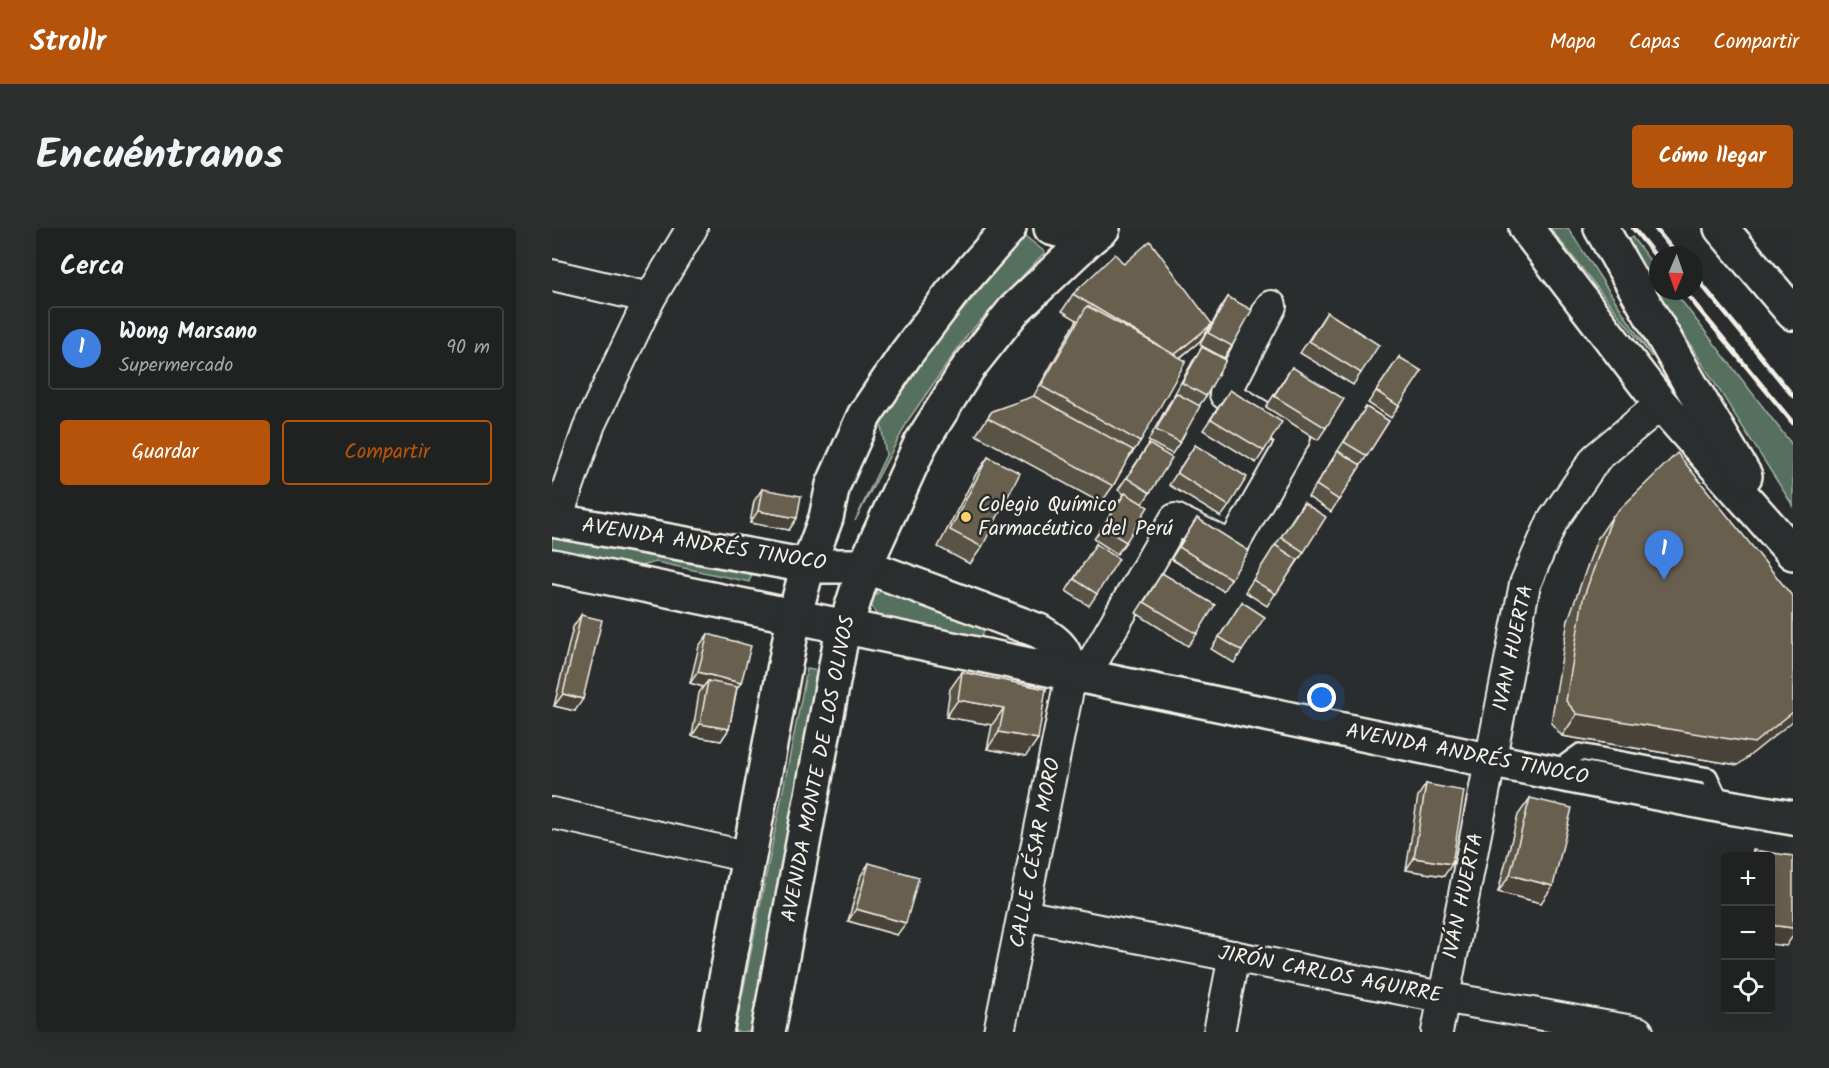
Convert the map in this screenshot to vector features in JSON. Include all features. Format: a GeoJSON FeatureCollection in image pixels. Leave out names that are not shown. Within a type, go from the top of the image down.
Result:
{"type":"FeatureCollection","features":[{"type":"Feature","properties":{"kind":"street"},"geometry":{"type":"LineString","coordinates":[[554,520],[590,424],[650,298],[693,228]]}},
{"type":"Feature","properties":{"kind":"street"},"geometry":{"type":"LineString","coordinates":[[716,1032],[794,616],[808,566],[826,518],[833,485],[864,416],[906,354],[952,293],[1009,228]]}},
{"type":"Feature","properties":{"kind":"street"},"geometry":{"type":"LineString","coordinates":[[1052,228],[1096,233]]}},
{"type":"Feature","properties":{"kind":"street"},"geometry":{"type":"LineString","coordinates":[[1526,228],[1661,404],[1790,550]]}},
{"type":"Feature","properties":{"kind":"street"},"geometry":{"type":"LineString","coordinates":[[1601,228],[1688,380],[1790,550]]}},
{"type":"Feature","properties":{"kind":"street"},"geometry":{"type":"LineString","coordinates":[[1721,228],[1793,313]]}},
{"type":"Feature","properties":{"kind":"street","name":"AVENIDA MONTE DE LOS OLIVOS"},"geometry":{"type":"LineString","coordinates":[[768,1032],[840,644],[865,566],[921,443],[968,368],[1014,310],[1096,233]]}},
{"type":"Feature","properties":{"kind":"street"},"geometry":{"type":"LineString","coordinates":[[552,275],[650,298]]}},
{"type":"Feature","properties":{"kind":"street","name":"CALLE CÉSAR MORO"},"geometry":{"type":"LineString","coordinates":[[999,1032],[1023,915],[1078,676],[1175,519],[1232,547],[1295,437],[1225,394],[1271,306]]}},
{"type":"Feature","properties":{"kind":"street","name":"IVAN HUERTA"},"geometry":{"type":"LineString","coordinates":[[1492,761],[1525,584],[1552,522],[1596,458],[1661,404]]}},
{"type":"Feature","properties":{"kind":"street","name":"AVENIDA ANDRÉS TINOCO"},"geometry":{"type":"LineString","coordinates":[[554,520],[808,566],[865,566],[1039,631],[1055,641],[1066,652],[1078,676]]}},
{"type":"Feature","properties":{"kind":"street","name":"AVENIDA ANDRÉS TINOCO"},"geometry":{"type":"LineString","coordinates":[[552,566],[1492,761],[1793,818]]}},
{"type":"Feature","properties":{"kind":"street","name":"IVÁN HUERTA"},"geometry":{"type":"LineString","coordinates":[[1437,1032],[1492,761]]}},
{"type":"Feature","properties":{"kind":"street"},"geometry":{"type":"LineString","coordinates":[[552,813],[749,857]]}},
{"type":"Feature","properties":{"kind":"street","name":"JIRÓN CARLOS AGUIRRE"},"geometry":{"type":"LineString","coordinates":[[1023,915],[1443,997],[1638,1032]]}},
{"type":"Feature","properties":{"kind":"street"},"geometry":{"type":"LineString","coordinates":[[1219,1032],[1234,956]]}},
{"type":"Feature","properties":{"kind":"green space"},"geometry":{"type":"Polygon","coordinates":[[[1550,228],[1568,228],[1652,357],[1550,228]]]}},
{"type":"Feature","properties":{"kind":"green space"},"geometry":{"type":"Polygon","coordinates":[[[1025,236],[1045,252],[968,334],[909,419],[855,521],[886,455],[881,425],[904,380],[1025,236]]]}},
{"type":"Feature","properties":{"kind":"green space"},"geometry":{"type":"Polygon","coordinates":[[[1632,237],[1649,259],[1649,280],[1625,242],[1632,237]]]}},
{"type":"Feature","properties":{"kind":"green space"},"geometry":{"type":"Polygon","coordinates":[[[1662,300],[1681,300],[1793,446],[1793,506],[1662,300]]]}},
{"type":"Feature","properties":{"kind":"green space"},"geometry":{"type":"Polygon","coordinates":[[[552,526],[754,568],[749,582],[656,562],[625,570],[552,554],[552,526]]]}},
{"type":"Feature","properties":{"kind":"green space"},"geometry":{"type":"Polygon","coordinates":[[[883,589],[986,626],[981,637],[967,639],[878,619],[869,600],[883,589]]]}},
{"type":"Feature","properties":{"kind":"green space"},"geometry":{"type":"Polygon","coordinates":[[[807,669],[824,672],[754,1032],[735,1032],[807,669]]]}},
{"type":"Feature","properties":{"kind":"building"},"geometry":{"type":"Polygon","coordinates":[[[1150,241],[1212,324],[1174,355],[1073,294],[1115,254],[1124,264],[1150,241]]]}},
{"type":"Feature","properties":{"kind":"building"},"geometry":{"type":"Polygon","coordinates":[[[1228,297],[1252,310],[1232,346],[1208,333],[1228,297]]]}},
{"type":"Feature","properties":{"kind":"building"},"geometry":{"type":"Polygon","coordinates":[[[1087,306],[1186,361],[1140,442],[1041,386],[1087,306]]]}},
{"type":"Feature","properties":{"kind":"building"},"geometry":{"type":"Polygon","coordinates":[[[1327,312],[1379,345],[1361,373],[1309,341],[1327,312]]]}},
{"type":"Feature","properties":{"kind":"building"},"geometry":{"type":"Polygon","coordinates":[[[1202,347],[1226,360],[1206,396],[1182,383],[1202,347]]]}},
{"type":"Feature","properties":{"kind":"building"},"geometry":{"type":"Polygon","coordinates":[[[1399,357],[1422,371],[1399,406],[1376,391],[1399,357]]]}},
{"type":"Feature","properties":{"kind":"building"},"geometry":{"type":"Polygon","coordinates":[[[1292,367],[1344,399],[1326,428],[1274,396],[1292,367]]]}},
{"type":"Feature","properties":{"kind":"building"},"geometry":{"type":"Polygon","coordinates":[[[1230,390],[1282,422],[1264,451],[1211,419],[1230,390]]]}},
{"type":"Feature","properties":{"kind":"building"},"geometry":{"type":"Polygon","coordinates":[[[1176,393],[1200,406],[1180,442],[1156,430],[1176,393]]]}},
{"type":"Feature","properties":{"kind":"building"},"geometry":{"type":"Polygon","coordinates":[[[1034,396],[1133,450],[1113,486],[988,418],[992,411],[1034,396]]]}},
{"type":"Feature","properties":{"kind":"building"},"geometry":{"type":"Polygon","coordinates":[[[1366,407],[1389,421],[1367,456],[1344,442],[1366,407]]]}},
{"type":"Feature","properties":{"kind":"building"},"geometry":{"type":"Polygon","coordinates":[[[1149,444],[1172,458],[1150,493],[1127,478],[1149,444]]]}},
{"type":"Feature","properties":{"kind":"building"},"geometry":{"type":"Polygon","coordinates":[[[1195,445],[1247,477],[1229,506],[1177,473],[1195,445]]]}},
{"type":"Feature","properties":{"kind":"building"},"geometry":{"type":"Polygon","coordinates":[[[1338,451],[1361,465],[1339,500],[1316,485],[1338,451]]]}},
{"type":"Feature","properties":{"kind":"building"},"geometry":{"type":"Polygon","coordinates":[[[1677,453],[1793,597],[1793,712],[1754,743],[1577,714],[1566,701],[1583,599],[1612,517],[1677,453]]]}},
{"type":"Feature","properties":{"kind":"building"},"geometry":{"type":"Polygon","coordinates":[[[988,457],[1020,473],[982,547],[950,530],[988,457]]]}},
{"type":"Feature","properties":{"kind":"building"},"geometry":{"type":"Polygon","coordinates":[[[762,489],[801,496],[797,518],[758,511],[762,489]]]}},
{"type":"Feature","properties":{"kind":"building"},"geometry":{"type":"Polygon","coordinates":[[[1125,493],[1148,507],[1126,542],[1103,528],[1125,493]]]}},
{"type":"Feature","properties":{"kind":"building"},"geometry":{"type":"Polygon","coordinates":[[[1304,503],[1326,517],[1304,552],[1281,537],[1304,503]]]}},
{"type":"Feature","properties":{"kind":"building"},"geometry":{"type":"Polygon","coordinates":[[[1197,518],[1249,551],[1231,579],[1179,547],[1197,518]]]}},
{"type":"Feature","properties":{"kind":"building"},"geometry":{"type":"Polygon","coordinates":[[[1096,544],[1119,559],[1097,594],[1074,579],[1096,544]]]}},
{"type":"Feature","properties":{"kind":"building"},"geometry":{"type":"Polygon","coordinates":[[[1275,545],[1298,560],[1276,594],[1253,580],[1275,545]]]}},
{"type":"Feature","properties":{"kind":"building"},"geometry":{"type":"Polygon","coordinates":[[[1162,573],[1215,605],[1197,634],[1144,602],[1162,573]]]}},
{"type":"Feature","properties":{"kind":"building"},"geometry":{"type":"Polygon","coordinates":[[[1242,602],[1265,617],[1242,651],[1219,637],[1242,602]]]}},
{"type":"Feature","properties":{"kind":"building"},"geometry":{"type":"Polygon","coordinates":[[[581,615],[602,620],[583,699],[563,694],[581,615]]]}},
{"type":"Feature","properties":{"kind":"building"},"geometry":{"type":"Polygon","coordinates":[[[708,634],[751,646],[741,683],[698,672],[708,634]]]}},
{"type":"Feature","properties":{"kind":"building"},"geometry":{"type":"Polygon","coordinates":[[[962,672],[1046,689],[1038,739],[999,732],[1004,708],[958,700],[962,672]]]}},
{"type":"Feature","properties":{"kind":"building"},"geometry":{"type":"Polygon","coordinates":[[[708,681],[737,687],[729,729],[700,724],[708,681]]]}},
{"type":"Feature","properties":{"kind":"building"},"geometry":{"type":"Polygon","coordinates":[[[1426,784],[1464,791],[1452,864],[1414,858],[1426,784]]]}},
{"type":"Feature","properties":{"kind":"building"},"geometry":{"type":"Polygon","coordinates":[[[1530,798],[1572,808],[1553,886],[1510,875],[1530,798]]]}},
{"type":"Feature","properties":{"kind":"building"},"geometry":{"type":"Polygon","coordinates":[[[1775,853],[1793,856],[1793,928],[1775,926],[1775,853]]]}},
{"type":"Feature","properties":{"kind":"building"},"geometry":{"type":"Polygon","coordinates":[[[869,863],[919,877],[906,923],[856,909],[869,863]]]}},
{"type":"Feature","properties":{"kind":"railway"},"geometry":{"type":"LineString","coordinates":[[1633,228],[1649,248]]}},
{"type":"Feature","properties":{"kind":"railway"},"geometry":{"type":"LineString","coordinates":[[1655,228],[1670,246]]}},
{"type":"Feature","properties":{"kind":"railway"},"geometry":{"type":"LineString","coordinates":[[1703,286],[1793,396]]}},
{"type":"Feature","properties":{"kind":"railway"},"geometry":{"type":"LineString","coordinates":[[1691,300],[1793,423]]}},
{"type":"Feature","properties":{"kind":"place","name":"Colegio Químico Farmacéutico del Perú"},"geometry":{"type":"Point","coordinates":[966,517]}},
{"type":"Feature","properties":{"kind":"place","name":"Wong Marsano"},"geometry":{"type":"Point","coordinates":[1664,580]}}]}
